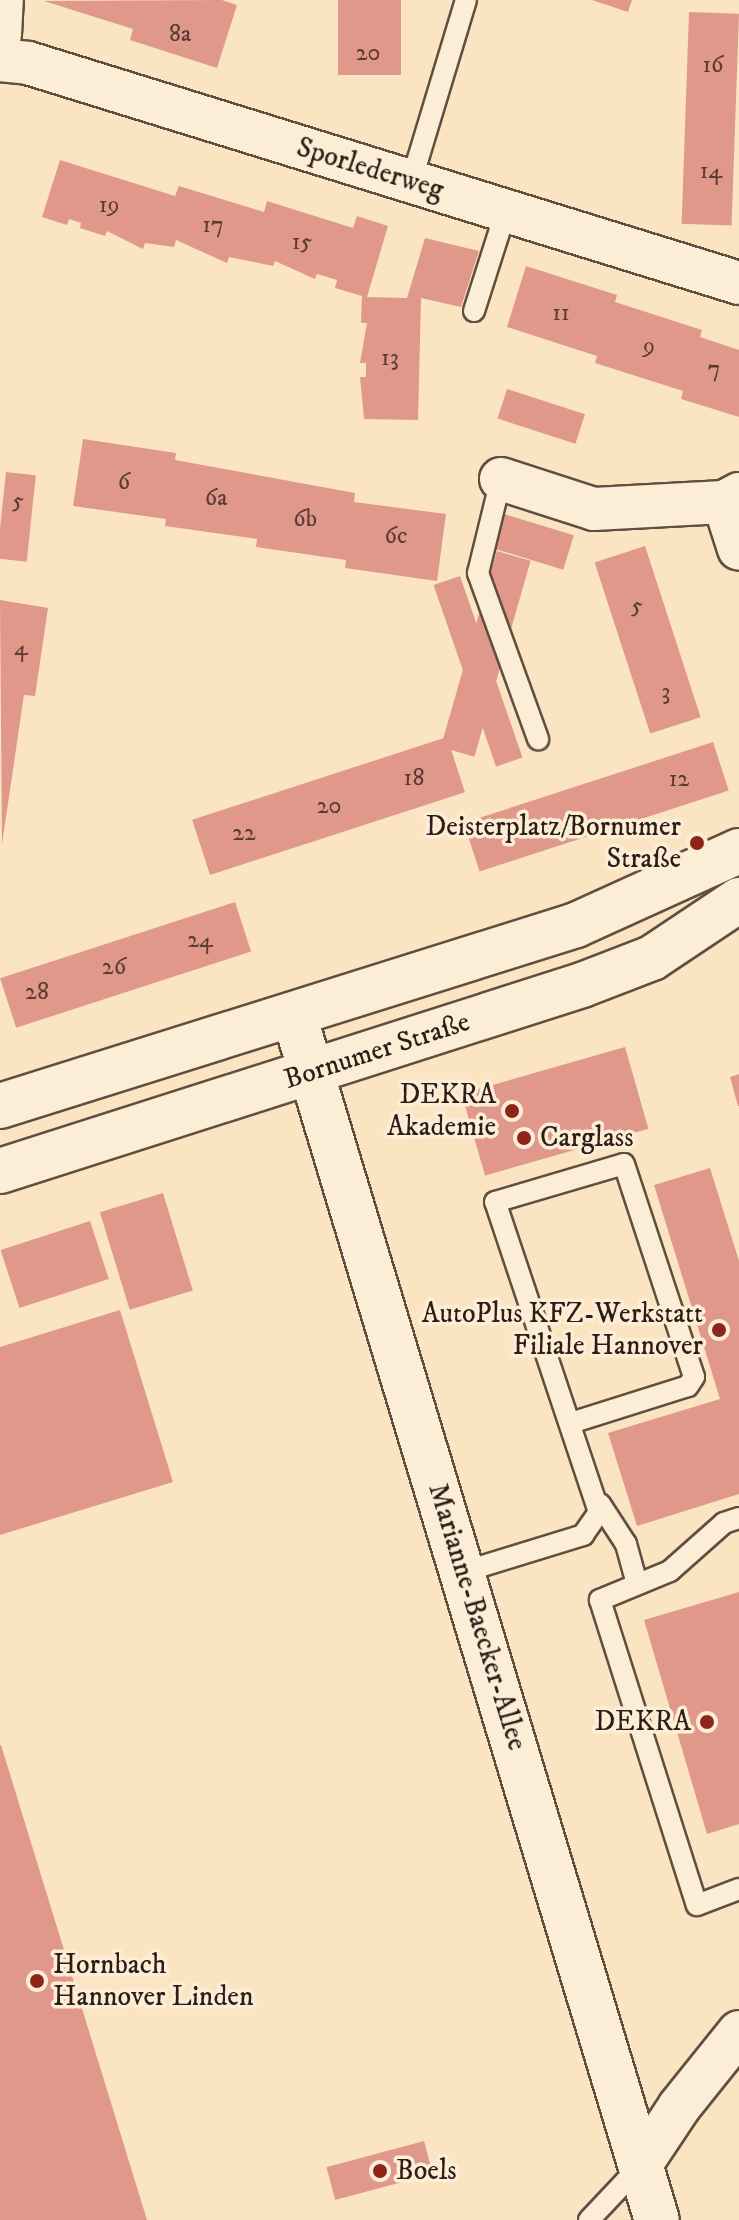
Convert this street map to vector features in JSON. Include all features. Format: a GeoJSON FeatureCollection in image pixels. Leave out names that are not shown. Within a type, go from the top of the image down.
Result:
{"type":"FeatureCollection","features":[{"type":"Feature","properties":{"kind":"main road","name":"Bornumer Straße"},"geometry":{"type":"LineString","coordinates":[[0,1106],[576,925],[739,851]]}},
{"type":"Feature","properties":{"kind":"main road","name":"Bornumer Straße"},"geometry":{"type":"LineString","coordinates":[[0,1171],[312,1072],[652,958],[739,900]]}},
{"type":"Feature","properties":{"kind":"main road","name":"Marianne-Baecker-Allee"},"geometry":{"type":"LineString","coordinates":[[294,1015],[657,2220]]}},
{"type":"Feature","properties":{"kind":"street"},"geometry":{"type":"LineString","coordinates":[[0,35],[2,0]]}},
{"type":"Feature","properties":{"kind":"street","name":"Sporlederweg"},"geometry":{"type":"LineString","coordinates":[[0,60],[28,63],[739,283]]}},
{"type":"Feature","properties":{"kind":"street"},"geometry":{"type":"LineString","coordinates":[[501,479],[594,509],[732,498],[739,549]]}},
{"type":"Feature","properties":{"kind":"street"},"geometry":{"type":"LineString","coordinates":[[640,2166],[679,2107],[739,2032]]}},
{"type":"Feature","properties":{"kind":"lane"},"geometry":{"type":"LineString","coordinates":[[411,182],[466,0]]}},
{"type":"Feature","properties":{"kind":"lane"},"geometry":{"type":"LineString","coordinates":[[474,311],[506,211]]}},
{"type":"Feature","properties":{"kind":"lane"},"geometry":{"type":"LineString","coordinates":[[501,479],[478,573],[538,739]]}},
{"type":"Feature","properties":{"kind":"lane"},"geometry":{"type":"LineString","coordinates":[[571,1423],[688,1386],[694,1377],[624,1164],[495,1202],[571,1423],[600,1504],[626,1544],[637,1584]]}},
{"type":"Feature","properties":{"kind":"lane"},"geometry":{"type":"LineString","coordinates":[[463,1572],[583,1535],[595,1523],[600,1504]]}},
{"type":"Feature","properties":{"kind":"lane"},"geometry":{"type":"LineString","coordinates":[[739,1518],[724,1523],[670,1571],[600,1600],[697,1905],[739,1889]]}},
{"type":"Feature","properties":{"kind":"lane"},"geometry":{"type":"LineString","coordinates":[[589,2220],[640,2166]]}},
{"type":"Feature","properties":{"kind":"building"},"geometry":{"type":"Polygon","coordinates":[[[222,0],[237,5],[217,68],[130,40],[133,29],[44,1],[222,0]]]}},
{"type":"Feature","properties":{"kind":"building"},"geometry":{"type":"Polygon","coordinates":[[[338,0],[401,0],[401,75],[338,75],[338,0]]]}},
{"type":"Feature","properties":{"kind":"building"},"geometry":{"type":"Polygon","coordinates":[[[592,0],[632,0],[628,12],[592,0]]]}},
{"type":"Feature","properties":{"kind":"building"},"geometry":{"type":"Polygon","coordinates":[[[689,12],[739,14],[732,226],[682,224],[689,12]]]}},
{"type":"Feature","properties":{"kind":"building"},"geometry":{"type":"Polygon","coordinates":[[[60,160],[175,196],[179,186],[264,212],[267,201],[353,228],[357,216],[388,226],[367,297],[407,298],[425,238],[479,251],[461,307],[421,298],[418,420],[364,419],[360,377],[366,377],[366,363],[360,363],[367,323],[361,323],[362,296],[335,288],[337,280],[317,274],[315,279],[275,261],[273,266],[229,257],[227,263],[176,240],[174,247],[145,243],[143,249],[107,231],[105,236],[80,228],[81,223],[69,219],[67,225],[42,217],[60,160]]]}},
{"type":"Feature","properties":{"kind":"building"},"geometry":{"type":"Polygon","coordinates":[[[526,266],[617,295],[615,302],[702,330],[700,337],[739,350],[739,417],[681,399],[683,391],[595,363],[597,356],[507,327],[526,266]]]}},
{"type":"Feature","properties":{"kind":"building"},"geometry":{"type":"Polygon","coordinates":[[[507,389],[585,414],[575,444],[497,418],[507,389]]]}},
{"type":"Feature","properties":{"kind":"building"},"geometry":{"type":"Polygon","coordinates":[[[83,439],[176,453],[175,460],[355,493],[354,502],[446,514],[437,581],[345,568],[346,560],[256,547],[257,539],[165,526],[166,519],[73,506],[83,439]]]}},
{"type":"Feature","properties":{"kind":"building"},"geometry":{"type":"Polygon","coordinates":[[[6,472],[36,475],[27,562],[0,559],[6,472]]]}},
{"type":"Feature","properties":{"kind":"building"},"geometry":{"type":"Polygon","coordinates":[[[504,514],[574,535],[563,570],[493,548],[504,514]]]}},
{"type":"Feature","properties":{"kind":"building"},"geometry":{"type":"Polygon","coordinates":[[[645,546],[701,717],[650,734],[595,562],[645,546]]]}},
{"type":"Feature","properties":{"kind":"building"},"geometry":{"type":"Polygon","coordinates":[[[497,551],[531,561],[474,757],[441,747],[497,551]]]}},
{"type":"Feature","properties":{"kind":"building"},"geometry":{"type":"Polygon","coordinates":[[[460,576],[523,758],[496,767],[434,585],[460,576]]]}},
{"type":"Feature","properties":{"kind":"building"},"geometry":{"type":"Polygon","coordinates":[[[0,600],[48,608],[35,696],[24,695],[2,844],[0,600]]]}},
{"type":"Feature","properties":{"kind":"building"},"geometry":{"type":"Polygon","coordinates":[[[447,737],[465,792],[210,875],[192,820],[447,737]]]}},
{"type":"Feature","properties":{"kind":"building"},"geometry":{"type":"Polygon","coordinates":[[[713,742],[729,791],[480,871],[464,823],[713,742]]]}},
{"type":"Feature","properties":{"kind":"building"},"geometry":{"type":"Polygon","coordinates":[[[235,902],[251,951],[16,1028],[0,978],[235,902]]]}},
{"type":"Feature","properties":{"kind":"building"},"geometry":{"type":"Polygon","coordinates":[[[625,1047],[648,1129],[485,1176],[462,1094],[625,1047]]]}},
{"type":"Feature","properties":{"kind":"building"},"geometry":{"type":"Polygon","coordinates":[[[739,1074],[739,1106],[738,1106],[730,1077],[739,1074]]]}},
{"type":"Feature","properties":{"kind":"building","name":"AutoPlus KFZ-Werkstatt Filiale Hannover"},"geometry":{"type":"Polygon","coordinates":[[[710,1168],[739,1261],[739,1494],[637,1526],[608,1433],[720,1399],[654,1185],[710,1168]]]}},
{"type":"Feature","properties":{"kind":"building"},"geometry":{"type":"Polygon","coordinates":[[[163,1193],[193,1291],[130,1310],[100,1212],[163,1193]]]}},
{"type":"Feature","properties":{"kind":"building"},"geometry":{"type":"Polygon","coordinates":[[[90,1221],[109,1279],[19,1308],[1,1250],[90,1221]]]}},
{"type":"Feature","properties":{"kind":"building"},"geometry":{"type":"Polygon","coordinates":[[[120,1310],[173,1482],[0,1535],[0,1347],[120,1310]]]}},
{"type":"Feature","properties":{"kind":"building","name":"DEKRA"},"geometry":{"type":"Polygon","coordinates":[[[739,1592],[739,1824],[707,1834],[644,1620],[739,1592]]]}},
{"type":"Feature","properties":{"kind":"building","name":"Hornbach Hannover Linden"},"geometry":{"type":"Polygon","coordinates":[[[1,1745],[147,2220],[0,2220],[1,1745]]]}},
{"type":"Feature","properties":{"kind":"building","name":"Boels"},"geometry":{"type":"Polygon","coordinates":[[[424,2141],[433,2174],[335,2200],[326,2167],[424,2141]]]}},
{"type":"Feature","properties":{"kind":"place","name":"Deisterplatz/Bornumer Straße"},"geometry":{"type":"Point","coordinates":[697,843]}},
{"type":"Feature","properties":{"kind":"place","name":"DEKRA Akademie"},"geometry":{"type":"Point","coordinates":[512,1111]}},
{"type":"Feature","properties":{"kind":"place","name":"Carglass"},"geometry":{"type":"Point","coordinates":[524,1138]}},
{"type":"Feature","properties":{"kind":"place","name":"AutoPlus KFZ-Werkstatt Filiale Hannover"},"geometry":{"type":"Point","coordinates":[719,1330]}},
{"type":"Feature","properties":{"kind":"place","name":"DEKRA"},"geometry":{"type":"Point","coordinates":[707,1722]}},
{"type":"Feature","properties":{"kind":"place","name":"Hornbach Hannover Linden"},"geometry":{"type":"Point","coordinates":[37,1981]}},
{"type":"Feature","properties":{"kind":"place","name":"Boels"},"geometry":{"type":"Point","coordinates":[380,2171]}}]}
